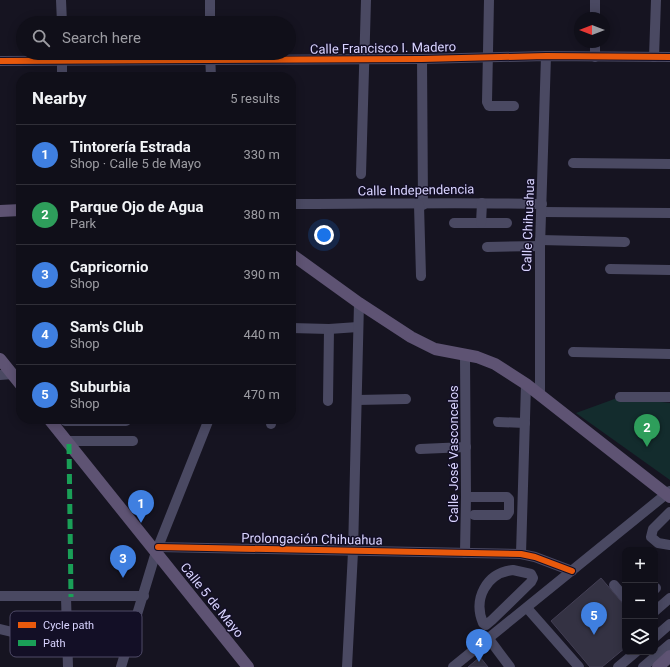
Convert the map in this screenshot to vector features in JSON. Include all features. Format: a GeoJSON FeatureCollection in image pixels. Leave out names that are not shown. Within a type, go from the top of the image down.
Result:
{"type":"FeatureCollection","features":[{"type":"Feature","properties":{"kind":"main road"},"geometry":{"type":"LineString","coordinates":[[0,211],[16,210]]}},
{"type":"Feature","properties":{"kind":"main road"},"geometry":{"type":"LineString","coordinates":[[296,258],[358,303],[423,344],[495,364],[526,384],[669,494]]}},
{"type":"Feature","properties":{"kind":"main road"},"geometry":{"type":"LineString","coordinates":[[0,359],[6,374],[16,382]]}},
{"type":"Feature","properties":{"kind":"main road","name":"Calle 5 de Mayo"},"geometry":{"type":"LineString","coordinates":[[53,424],[157,549],[248,667]]}},
{"type":"Feature","properties":{"kind":"main road"},"geometry":{"type":"LineString","coordinates":[[658,667],[670,656]]}},
{"type":"Feature","properties":{"kind":"street"},"geometry":{"type":"LineString","coordinates":[[61,0],[62,16]]}},
{"type":"Feature","properties":{"kind":"street"},"geometry":{"type":"LineString","coordinates":[[210,0],[210,16]]}},
{"type":"Feature","properties":{"kind":"street"},"geometry":{"type":"LineString","coordinates":[[361,174],[363,59],[366,0]]}},
{"type":"Feature","properties":{"kind":"street"},"geometry":{"type":"LineString","coordinates":[[490,0],[488,105],[514,106]]}},
{"type":"Feature","properties":{"kind":"street"},"geometry":{"type":"LineString","coordinates":[[595,0],[595,12]]}},
{"type":"Feature","properties":{"kind":"street"},"geometry":{"type":"LineString","coordinates":[[654,57],[656,0]]}},
{"type":"Feature","properties":{"kind":"street"},"geometry":{"type":"LineString","coordinates":[[595,48],[595,57]]}},
{"type":"Feature","properties":{"kind":"street","name":"Calle Francisco I. Madero"},"geometry":{"type":"LineString","coordinates":[[296,58],[422,59],[546,56],[670,57]]}},
{"type":"Feature","properties":{"kind":"street","name":"Calle Chihuahua"},"geometry":{"type":"LineString","coordinates":[[540,395],[540,243],[546,56]]}},
{"type":"Feature","properties":{"kind":"street"},"geometry":{"type":"LineString","coordinates":[[421,276],[422,59]]}},
{"type":"Feature","properties":{"kind":"street","name":"Calle Francisco I. Madero"},"geometry":{"type":"LineString","coordinates":[[0,61],[16,60]]}},
{"type":"Feature","properties":{"kind":"street"},"geometry":{"type":"LineString","coordinates":[[62,60],[62,72]]}},
{"type":"Feature","properties":{"kind":"street"},"geometry":{"type":"LineString","coordinates":[[210,60],[210,72]]}},
{"type":"Feature","properties":{"kind":"street"},"geometry":{"type":"LineString","coordinates":[[573,163],[670,164]]}},
{"type":"Feature","properties":{"kind":"street"},"geometry":{"type":"LineString","coordinates":[[481,224],[482,203]]}},
{"type":"Feature","properties":{"kind":"street","name":"Calle Independencia"},"geometry":{"type":"LineString","coordinates":[[296,204],[421,205],[482,203],[542,208],[670,213]]}},
{"type":"Feature","properties":{"kind":"street"},"geometry":{"type":"LineString","coordinates":[[454,223],[507,223]]}},
{"type":"Feature","properties":{"kind":"street"},"geometry":{"type":"LineString","coordinates":[[487,247],[540,243],[625,242]]}},
{"type":"Feature","properties":{"kind":"street"},"geometry":{"type":"LineString","coordinates":[[610,269],[670,270]]}},
{"type":"Feature","properties":{"kind":"street"},"geometry":{"type":"LineString","coordinates":[[347,667],[353,552],[358,303]]}},
{"type":"Feature","properties":{"kind":"street"},"geometry":{"type":"LineString","coordinates":[[296,328],[329,329],[358,327]]}},
{"type":"Feature","properties":{"kind":"street"},"geometry":{"type":"LineString","coordinates":[[328,401],[329,329]]}},
{"type":"Feature","properties":{"kind":"street"},"geometry":{"type":"LineString","coordinates":[[573,352],[670,354]]}},
{"type":"Feature","properties":{"kind":"street","name":"Calle José Vasconcelos"},"geometry":{"type":"LineString","coordinates":[[465,553],[466,356]]}},
{"type":"Feature","properties":{"kind":"street"},"geometry":{"type":"LineString","coordinates":[[521,554],[526,384]]}},
{"type":"Feature","properties":{"kind":"street"},"geometry":{"type":"LineString","coordinates":[[620,397],[670,397]]}},
{"type":"Feature","properties":{"kind":"street"},"geometry":{"type":"LineString","coordinates":[[357,400],[406,400]]}},
{"type":"Feature","properties":{"kind":"street"},"geometry":{"type":"LineString","coordinates":[[498,422],[524,423]]}},
{"type":"Feature","properties":{"kind":"street"},"geometry":{"type":"LineString","coordinates":[[65,424],[66,440],[133,441]]}},
{"type":"Feature","properties":{"kind":"street"},"geometry":{"type":"LineString","coordinates":[[139,611],[157,549],[206,424]]}},
{"type":"Feature","properties":{"kind":"street"},"geometry":{"type":"LineString","coordinates":[[420,449],[466,447]]}},
{"type":"Feature","properties":{"kind":"street"},"geometry":{"type":"LineString","coordinates":[[453,667],[669,494]]}},
{"type":"Feature","properties":{"kind":"street"},"geometry":{"type":"LineString","coordinates":[[466,497],[507,497],[509,499],[509,512],[507,515],[474,515]]}},
{"type":"Feature","properties":{"kind":"street"},"geometry":{"type":"LineString","coordinates":[[670,512],[653,529],[651,537],[658,543],[670,545]]}},
{"type":"Feature","properties":{"kind":"street","name":"Prolongación Chihuahua"},"geometry":{"type":"LineString","coordinates":[[157,549],[521,554],[535,557],[572,572]]}},
{"type":"Feature","properties":{"kind":"street"},"geometry":{"type":"LineString","coordinates":[[513,570],[531,574],[533,578],[531,582],[519,594],[492,620],[486,624],[483,623],[480,616],[480,599],[487,583],[496,575],[502,571],[513,570]]}},
{"type":"Feature","properties":{"kind":"street"},"geometry":{"type":"LineString","coordinates":[[614,585],[622,594]]}},
{"type":"Feature","properties":{"kind":"street"},"geometry":{"type":"LineString","coordinates":[[519,594],[528,607],[579,667]]}},
{"type":"Feature","properties":{"kind":"street"},"geometry":{"type":"LineString","coordinates":[[0,596],[144,596]]}},
{"type":"Feature","properties":{"kind":"street"},"geometry":{"type":"LineString","coordinates":[[66,597],[66,611]]}},
{"type":"Feature","properties":{"kind":"street"},"geometry":{"type":"LineString","coordinates":[[658,608],[670,598]]}},
{"type":"Feature","properties":{"kind":"street"},"geometry":{"type":"LineString","coordinates":[[658,633],[670,624]]}},
{"type":"Feature","properties":{"kind":"street"},"geometry":{"type":"LineString","coordinates":[[0,629],[10,631]]}},
{"type":"Feature","properties":{"kind":"street"},"geometry":{"type":"LineString","coordinates":[[489,638],[510,667]]}},
{"type":"Feature","properties":{"kind":"street"},"geometry":{"type":"LineString","coordinates":[[643,667],[670,644]]}},
{"type":"Feature","properties":{"kind":"street"},"geometry":{"type":"LineString","coordinates":[[618,667],[632,655]]}},
{"type":"Feature","properties":{"kind":"street"},"geometry":{"type":"LineString","coordinates":[[68,657],[68,667]]}},
{"type":"Feature","properties":{"kind":"street"},"geometry":{"type":"LineString","coordinates":[[121,667],[124,657]]}},
{"type":"Feature","properties":{"kind":"green space"},"geometry":{"type":"Polygon","coordinates":[[[620,397],[670,403],[670,480],[576,413],[620,397]]]}},
{"type":"Feature","properties":{"kind":"building"},"geometry":{"type":"Polygon","coordinates":[[[601,578],[622,602],[622,650],[602,667],[590,667],[551,621],[601,578]]]}},
{"type":"Feature","properties":{"kind":"building"},"geometry":{"type":"Polygon","coordinates":[[[480,657],[488,667],[468,667],[480,657]]]}},
{"type":"Feature","properties":{"kind":"marked path"},"geometry":{"type":"LineString","coordinates":[[69,444],[71,597]]}},
{"type":"Feature","properties":{"kind":"cycle path"},"geometry":{"type":"LineString","coordinates":[[296,60],[422,59],[546,56],[670,57]]}},
{"type":"Feature","properties":{"kind":"cycle path"},"geometry":{"type":"LineString","coordinates":[[0,61],[211,60]]}},
{"type":"Feature","properties":{"kind":"cycle path"},"geometry":{"type":"LineString","coordinates":[[158,547],[521,554],[535,557],[572,571]]}},
{"type":"Feature","properties":{"kind":"place","name":"Parque Ojo de Agua"},"geometry":{"type":"Point","coordinates":[647,447]}},
{"type":"Feature","properties":{"kind":"place","name":"Tintorería Estrada"},"geometry":{"type":"Point","coordinates":[141,523]}},
{"type":"Feature","properties":{"kind":"place","name":"Capricornio"},"geometry":{"type":"Point","coordinates":[123,578]}},
{"type":"Feature","properties":{"kind":"place","name":"Suburbia"},"geometry":{"type":"Point","coordinates":[594,635]}},
{"type":"Feature","properties":{"kind":"place","name":"Sam's Club"},"geometry":{"type":"Point","coordinates":[479,662]}}]}
